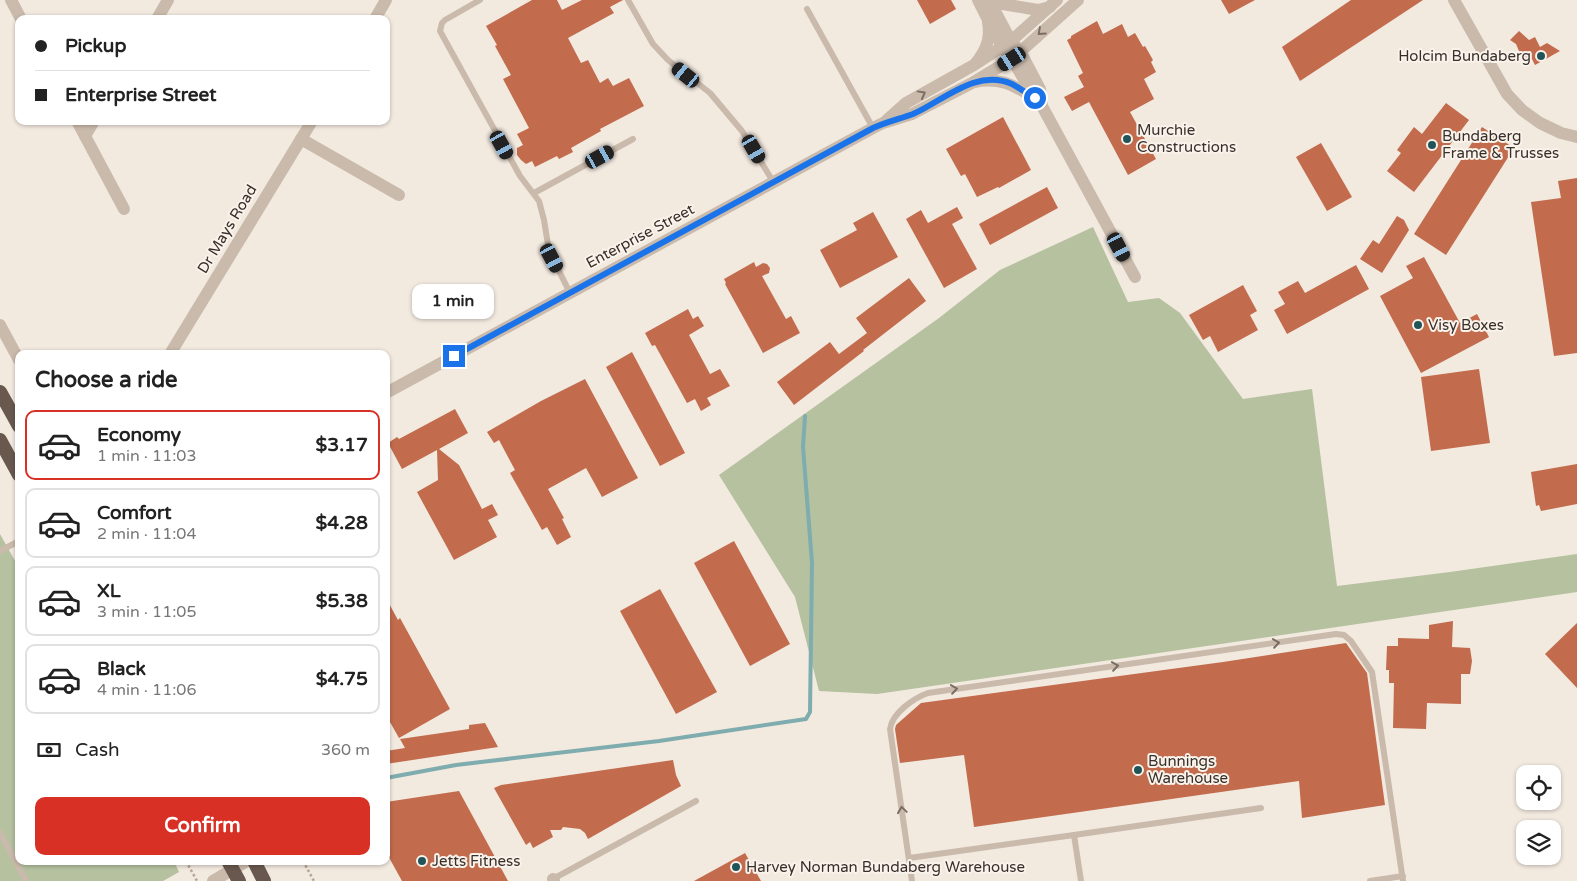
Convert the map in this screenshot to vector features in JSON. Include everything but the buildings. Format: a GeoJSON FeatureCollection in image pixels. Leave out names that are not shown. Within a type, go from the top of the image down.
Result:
{"type":"FeatureCollection","features":[{"type":"Feature","properties":{"kind":"highway"},"geometry":{"type":"LineString","coordinates":[[0,392],[15,419]]}},
{"type":"Feature","properties":{"kind":"highway"},"geometry":{"type":"LineString","coordinates":[[0,440],[15,468]]}},
{"type":"Feature","properties":{"kind":"highway"},"geometry":{"type":"LineString","coordinates":[[256,865],[264,881]]}},
{"type":"Feature","properties":{"kind":"street"},"geometry":{"type":"LineString","coordinates":[[11,0],[20,15]]}},
{"type":"Feature","properties":{"kind":"street"},"geometry":{"type":"LineString","coordinates":[[159,15],[168,0]]}},
{"type":"Feature","properties":{"kind":"street"},"geometry":{"type":"LineString","coordinates":[[377,15],[386,0]]}},
{"type":"Feature","properties":{"kind":"street"},"geometry":{"type":"LineString","coordinates":[[978,0],[987,17],[1040,89],[1038,102]]}},
{"type":"Feature","properties":{"kind":"street"},"geometry":{"type":"LineString","coordinates":[[990,0],[1007,44]]}},
{"type":"Feature","properties":{"kind":"street"},"geometry":{"type":"LineString","coordinates":[[990,0],[997,3],[1038,10],[1053,3]]}},
{"type":"Feature","properties":{"kind":"street","name":"Enterprise Street"},"geometry":{"type":"LineString","coordinates":[[390,391],[878,126],[912,114],[974,82],[1016,55],[1078,0]]}},
{"type":"Feature","properties":{"kind":"street"},"geometry":{"type":"LineString","coordinates":[[1454,0],[1506,94],[1522,110],[1540,123],[1561,133],[1577,137]]}},
{"type":"Feature","properties":{"kind":"street","name":"Enterprise Street"},"geometry":{"type":"LineString","coordinates":[[878,126],[906,103],[1007,44],[1053,3]]}},
{"type":"Feature","properties":{"kind":"street"},"geometry":{"type":"LineString","coordinates":[[974,65],[984,52],[988,41],[990,33],[987,17]]}},
{"type":"Feature","properties":{"kind":"street"},"geometry":{"type":"LineString","coordinates":[[974,82],[986,79],[1012,84],[1038,102],[1135,276]]}},
{"type":"Feature","properties":{"kind":"street"},"geometry":{"type":"LineString","coordinates":[[79,125],[124,209]]}},
{"type":"Feature","properties":{"kind":"street"},"geometry":{"type":"LineString","coordinates":[[85,136],[92,125]]}},
{"type":"Feature","properties":{"kind":"street","name":"Dr Mays Road"},"geometry":{"type":"LineString","coordinates":[[172,350],[310,125]]}},
{"type":"Feature","properties":{"kind":"street"},"geometry":{"type":"LineString","coordinates":[[301,139],[399,195]]}},
{"type":"Feature","properties":{"kind":"street"},"geometry":{"type":"LineString","coordinates":[[0,325],[15,353]]}},
{"type":"Feature","properties":{"kind":"street"},"geometry":{"type":"LineString","coordinates":[[213,881],[233,871]]}},
{"type":"Feature","properties":{"kind":"lane"},"geometry":{"type":"LineString","coordinates":[[480,0],[445,20],[440,27],[440,31],[520,176],[534,193],[542,210],[549,252],[570,292]]}},
{"type":"Feature","properties":{"kind":"lane"},"geometry":{"type":"LineString","coordinates":[[628,0],[653,44],[668,60],[710,94],[737,124],[774,182]]}},
{"type":"Feature","properties":{"kind":"lane"},"geometry":{"type":"LineString","coordinates":[[807,9],[878,126]]}},
{"type":"Feature","properties":{"kind":"lane"},"geometry":{"type":"LineString","coordinates":[[534,193],[633,139]]}},
{"type":"Feature","properties":{"kind":"lane"},"geometry":{"type":"LineString","coordinates":[[0,551],[15,543]]}},
{"type":"Feature","properties":{"kind":"lane"},"geometry":{"type":"LineString","coordinates":[[912,881],[890,729],[891,723],[896,716],[921,695],[1336,634],[1344,635],[1351,640],[1372,672],[1403,879],[1370,881]]}},
{"type":"Feature","properties":{"kind":"lane"},"geometry":{"type":"LineString","coordinates":[[554,880],[696,801]]}},
{"type":"Feature","properties":{"kind":"lane"},"geometry":{"type":"LineString","coordinates":[[909,858],[1261,808]]}},
{"type":"Feature","properties":{"kind":"lane"},"geometry":{"type":"LineString","coordinates":[[0,833],[15,861]]}},
{"type":"Feature","properties":{"kind":"lane"},"geometry":{"type":"LineString","coordinates":[[1074,835],[1081,881]]}},
{"type":"Feature","properties":{"kind":"lane"},"geometry":{"type":"LineString","coordinates":[[17,865],[26,881]]}},
{"type":"Feature","properties":{"kind":"path"},"geometry":{"type":"LineString","coordinates":[[188,865],[197,881]]}},
{"type":"Feature","properties":{"kind":"path"},"geometry":{"type":"LineString","coordinates":[[305,865],[314,881]]}},
{"type":"Feature","properties":{"kind":"green space"},"geometry":{"type":"Polygon","coordinates":[[[1093,227],[1128,302],[1159,298],[1180,313],[1243,399],[1312,389],[1337,586],[1577,554],[1577,592],[877,694],[819,691],[795,597],[719,475],[939,318],[1000,270],[1093,227]]]}},
{"type":"Feature","properties":{"kind":"green space"},"geometry":{"type":"Polygon","coordinates":[[[0,534],[15,561],[15,865],[176,865],[179,872],[163,881],[0,881],[0,534]]]}},
{"type":"Feature","properties":{"kind":"waterway"},"geometry":{"type":"LineString","coordinates":[[390,777],[456,765],[659,741],[806,719],[810,712],[812,563],[803,447],[805,416]]}},
{"type":"Feature","properties":{"kind":"place","name":"Holcim Bundaberg"},"geometry":{"type":"Point","coordinates":[1541,56]}},
{"type":"Feature","properties":{"kind":"place","name":"Murchie Constructions"},"geometry":{"type":"Point","coordinates":[1127,139]}},
{"type":"Feature","properties":{"kind":"place","name":"Bundaberg Frame & Trusses"},"geometry":{"type":"Point","coordinates":[1432,145]}},
{"type":"Feature","properties":{"kind":"place","name":"Visy Boxes"},"geometry":{"type":"Point","coordinates":[1418,325]}},
{"type":"Feature","properties":{"kind":"place","name":"Bunnings Warehouse"},"geometry":{"type":"Point","coordinates":[1138,770]}},
{"type":"Feature","properties":{"kind":"place","name":"Jetts Fitness"},"geometry":{"type":"Point","coordinates":[422,861]}},
{"type":"Feature","properties":{"kind":"place","name":"Harvey Norman Bundaberg Warehouse"},"geometry":{"type":"Point","coordinates":[736,867]}},
{"type":"Feature","properties":{"kind":"route"},"geometry":{"type":"LineString","coordinates":[[454,356],[873,128],[912,114],[974,82],[986,79],[1012,84],[1035,98]]}}]}
